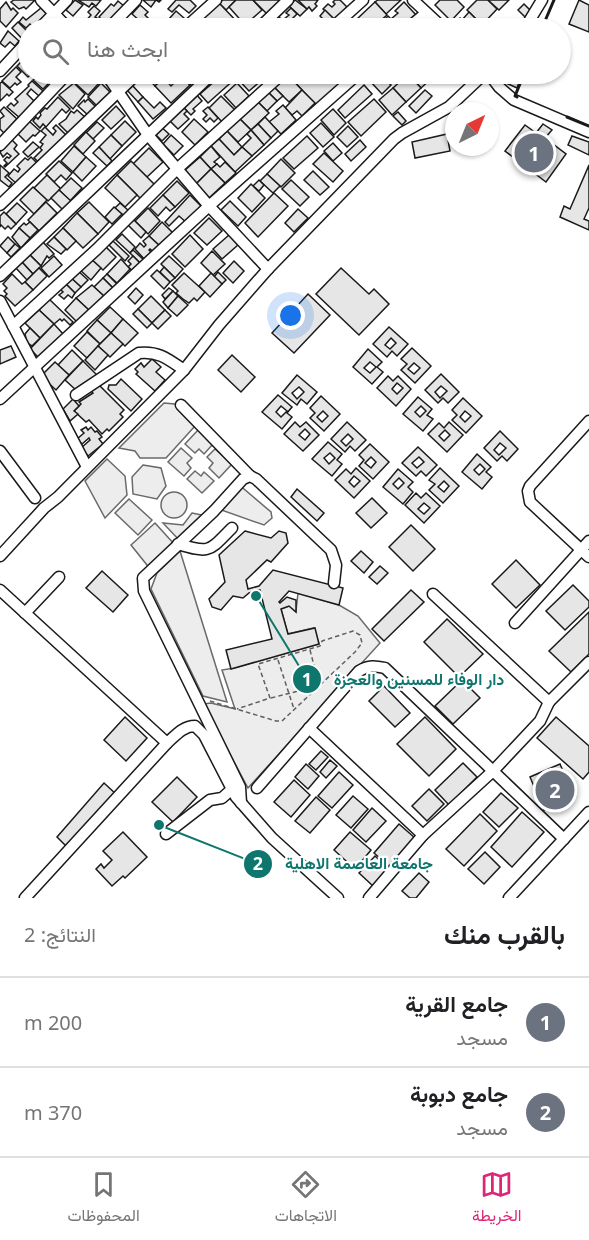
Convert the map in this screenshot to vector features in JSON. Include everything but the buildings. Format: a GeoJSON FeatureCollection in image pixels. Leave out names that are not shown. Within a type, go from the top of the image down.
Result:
{"type":"FeatureCollection","features":[{"type":"Feature","properties":{"kind":"street"},"geometry":{"type":"LineString","coordinates":[[42,0],[59,18]]}},
{"type":"Feature","properties":{"kind":"street"},"geometry":{"type":"LineString","coordinates":[[49,18],[67,0]]}},
{"type":"Feature","properties":{"kind":"street"},"geometry":{"type":"LineString","coordinates":[[119,18],[136,0]]}},
{"type":"Feature","properties":{"kind":"street"},"geometry":{"type":"LineString","coordinates":[[196,18],[216,0]]}},
{"type":"Feature","properties":{"kind":"street"},"geometry":{"type":"LineString","coordinates":[[269,18],[288,0]]}},
{"type":"Feature","properties":{"kind":"street"},"geometry":{"type":"LineString","coordinates":[[343,18],[363,0]]}},
{"type":"Feature","properties":{"kind":"street"},"geometry":{"type":"LineString","coordinates":[[531,18],[542,0]]}},
{"type":"Feature","properties":{"kind":"street"},"geometry":{"type":"LineString","coordinates":[[414,18],[422,5],[434,18]]}},
{"type":"Feature","properties":{"kind":"street"},"geometry":{"type":"LineString","coordinates":[[0,71],[18,52]]}},
{"type":"Feature","properties":{"kind":"street"},"geometry":{"type":"LineString","coordinates":[[0,145],[58,84]]}},
{"type":"Feature","properties":{"kind":"street"},"geometry":{"type":"LineString","coordinates":[[114,84],[148,135],[209,206],[268,269]]}},
{"type":"Feature","properties":{"kind":"street"},"geometry":{"type":"LineString","coordinates":[[0,205],[126,84]]}},
{"type":"Feature","properties":{"kind":"street"},"geometry":{"type":"LineString","coordinates":[[0,276],[202,84]]}},
{"type":"Feature","properties":{"kind":"street"},"geometry":{"type":"LineString","coordinates":[[13,326],[97,249],[177,169],[271,84]]}},
{"type":"Feature","properties":{"kind":"street"},"geometry":{"type":"LineString","coordinates":[[0,399],[209,206],[347,84]]}},
{"type":"Feature","properties":{"kind":"street"},"geometry":{"type":"LineString","coordinates":[[0,555],[44,508],[184,370],[219,325],[268,269],[398,135],[449,107],[475,84]]}},
{"type":"Feature","properties":{"kind":"street"},"geometry":{"type":"LineString","coordinates":[[496,84],[514,100],[589,132]]}},
{"type":"Feature","properties":{"kind":"street"},"geometry":{"type":"LineString","coordinates":[[0,302],[87,467]]}},
{"type":"Feature","properties":{"kind":"street"},"geometry":{"type":"LineString","coordinates":[[76,395],[139,353],[162,354],[184,370]]}},
{"type":"Feature","properties":{"kind":"street"},"geometry":{"type":"LineString","coordinates":[[181,405],[250,476],[256,479],[331,550],[336,565],[334,583]]}},
{"type":"Feature","properties":{"kind":"street"},"geometry":{"type":"LineString","coordinates":[[515,622],[586,549],[530,502],[528,491],[589,421]]}},
{"type":"Feature","properties":{"kind":"street"},"geometry":{"type":"LineString","coordinates":[[0,451],[35,498]]}},
{"type":"Feature","properties":{"kind":"street"},"geometry":{"type":"LineString","coordinates":[[241,803],[240,787],[144,591],[143,583],[145,575],[214,511],[243,479],[250,476]]}},
{"type":"Feature","properties":{"kind":"street"},"geometry":{"type":"LineString","coordinates":[[178,544],[205,550],[211,549],[232,528]]}},
{"type":"Feature","properties":{"kind":"street"},"geometry":{"type":"LineString","coordinates":[[25,613],[59,578]]}},
{"type":"Feature","properties":{"kind":"street"},"geometry":{"type":"LineString","coordinates":[[0,590],[167,743]]}},
{"type":"Feature","properties":{"kind":"street"},"geometry":{"type":"LineString","coordinates":[[433,594],[549,702]]}},
{"type":"Feature","properties":{"kind":"street"},"geometry":{"type":"LineString","coordinates":[[369,898],[423,835],[493,771],[540,721],[549,702],[589,662]]}},
{"type":"Feature","properties":{"kind":"street"},"geometry":{"type":"LineString","coordinates":[[257,788],[359,671],[375,666],[385,668],[564,839]]}},
{"type":"Feature","properties":{"kind":"street"},"geometry":{"type":"LineString","coordinates":[[25,898],[167,743],[185,728],[195,726],[201,730],[231,790],[241,803],[272,838],[338,898]]}},
{"type":"Feature","properties":{"kind":"street"},"geometry":{"type":"LineString","coordinates":[[309,728],[423,835]]}},
{"type":"Feature","properties":{"kind":"street"},"geometry":{"type":"LineString","coordinates":[[166,834],[210,800],[222,798],[231,790]]}},
{"type":"Feature","properties":{"kind":"street"},"geometry":{"type":"LineString","coordinates":[[516,896],[589,812]]}},
{"type":"Feature","properties":{"kind":"path"},"geometry":{"type":"LineString","coordinates":[[207,700],[282,721],[355,652],[362,643],[360,635],[353,631],[322,641],[320,646],[310,650],[258,664],[270,699]]}},
{"type":"Feature","properties":{"kind":"path"},"geometry":{"type":"LineString","coordinates":[[310,650],[319,686]]}},
{"type":"Feature","properties":{"kind":"path"},"geometry":{"type":"LineString","coordinates":[[277,659],[294,710]]}},
{"type":"Feature","properties":{"kind":"path"},"geometry":{"type":"LineString","coordinates":[[237,709],[319,686]]}},
{"type":"Feature","properties":{"kind":"shaded area"},"geometry":{"type":"Polygon","coordinates":[[[164,403],[175,404],[195,426],[166,458],[140,458],[135,451],[119,448],[164,403]]]}},
{"type":"Feature","properties":{"kind":"shaded area"},"geometry":{"type":"Polygon","coordinates":[[[198,430],[213,444],[204,454],[199,449],[195,453],[185,444],[198,430]]]}},
{"type":"Feature","properties":{"kind":"shaded area"},"geometry":{"type":"Polygon","coordinates":[[[181,448],[192,458],[187,463],[191,468],[184,476],[168,462],[181,448]]]}},
{"type":"Feature","properties":{"kind":"shaded area"},"geometry":{"type":"Polygon","coordinates":[[[215,449],[232,464],[219,478],[209,468],[213,463],[207,457],[215,449]]]}},
{"type":"Feature","properties":{"kind":"shaded area"},"geometry":{"type":"Polygon","coordinates":[[[107,459],[125,476],[127,495],[105,518],[85,481],[107,459]]]}},
{"type":"Feature","properties":{"kind":"shaded area"},"geometry":{"type":"Polygon","coordinates":[[[143,465],[161,468],[166,486],[157,499],[133,494],[132,477],[143,465]]]}},
{"type":"Feature","properties":{"kind":"shaded area"},"geometry":{"type":"Polygon","coordinates":[[[195,471],[201,476],[204,472],[214,481],[202,493],[187,479],[195,471]]]}},
{"type":"Feature","properties":{"kind":"shaded area"},"geometry":{"type":"Polygon","coordinates":[[[237,483],[271,512],[272,518],[264,525],[213,507],[237,483]]]}},
{"type":"Feature","properties":{"kind":"shaded area"},"geometry":{"type":"Polygon","coordinates":[[[174,492],[183,496],[187,505],[183,514],[174,518],[165,514],[161,505],[165,496],[174,492]]]}},
{"type":"Feature","properties":{"kind":"shaded area"},"geometry":{"type":"Polygon","coordinates":[[[129,499],[152,520],[138,535],[115,513],[129,499]]]}},
{"type":"Feature","properties":{"kind":"shaded area"},"geometry":{"type":"Polygon","coordinates":[[[192,513],[206,516],[180,541],[163,523],[183,525],[192,513]]]}},
{"type":"Feature","properties":{"kind":"shaded area"},"geometry":{"type":"Polygon","coordinates":[[[155,523],[175,545],[151,570],[131,545],[155,523]]]}},
{"type":"Feature","properties":{"kind":"shaded area"},"geometry":{"type":"Polygon","coordinates":[[[180,551],[227,702],[203,696],[151,589],[157,573],[180,551]]]}},
{"type":"Feature","properties":{"kind":"shaded area"},"geometry":{"type":"Polygon","coordinates":[[[298,593],[339,605],[358,616],[380,643],[248,788],[203,704],[211,703],[235,709],[222,670],[319,644],[314,628],[288,634],[281,609],[289,606],[296,611],[298,593]]]}},
{"type":"Feature","properties":{"kind":"wall"},"geometry":{"type":"LineString","coordinates":[[546,18],[554,0]]}},
{"type":"Feature","properties":{"kind":"wall"},"geometry":{"type":"LineString","coordinates":[[517,97],[515,96],[520,84]]}},
{"type":"Feature","properties":{"kind":"wall"},"geometry":{"type":"LineString","coordinates":[[567,117],[589,126]]}},
{"type":"Feature","properties":{"kind":"place","name":"جامع القرية"},"geometry":{"type":"Point","coordinates":[534,153]}},
{"type":"Feature","properties":{"kind":"place","name":"دار الوفاء للمسنين والعجزة"},"geometry":{"type":"Point","coordinates":[256,596]}},
{"type":"Feature","properties":{"kind":"place","name":"جامع دبوبة"},"geometry":{"type":"Point","coordinates":[555,790]}},
{"type":"Feature","properties":{"kind":"place","name":"جامعة العاصمة الاهلية"},"geometry":{"type":"Point","coordinates":[159,825]}}]}
